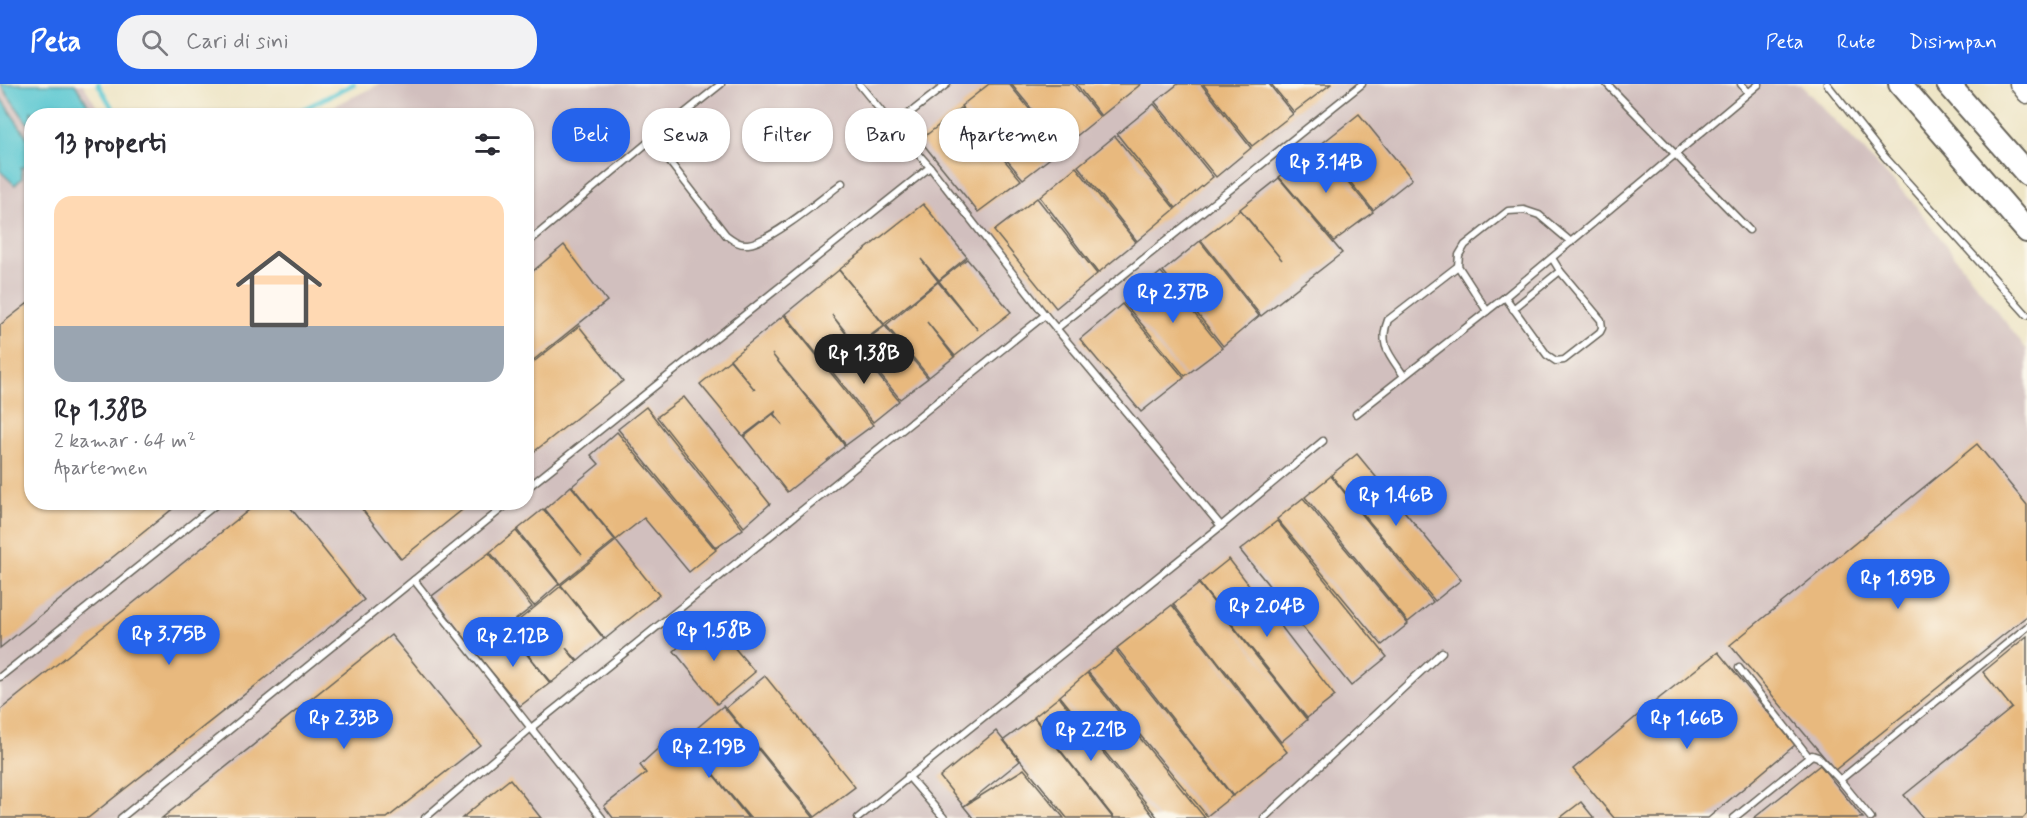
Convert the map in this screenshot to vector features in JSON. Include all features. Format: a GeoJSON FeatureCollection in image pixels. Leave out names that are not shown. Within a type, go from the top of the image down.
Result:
{"type":"FeatureCollection","features":[{"type":"Feature","properties":{"kind":"highway"},"geometry":{"type":"LineString","coordinates":[[1900,84],[2027,231]]}},
{"type":"Feature","properties":{"kind":"highway"},"geometry":{"type":"LineString","coordinates":[[1948,84],[2027,174]]}},
{"type":"Feature","properties":{"kind":"main road"},"geometry":{"type":"LineString","coordinates":[[2019,84],[2027,94]]}},
{"type":"Feature","properties":{"kind":"lane"},"geometry":{"type":"LineString","coordinates":[[691,108],[721,84]]}},
{"type":"Feature","properties":{"kind":"lane"},"geometry":{"type":"LineString","coordinates":[[859,84],[878,108]]}},
{"type":"Feature","properties":{"kind":"lane"},"geometry":{"type":"LineString","coordinates":[[916,108],[947,84]]}},
{"type":"Feature","properties":{"kind":"lane"},"geometry":{"type":"LineString","coordinates":[[1056,329],[1362,84]]}},
{"type":"Feature","properties":{"kind":"lane"},"geometry":{"type":"LineString","coordinates":[[1607,84],[1749,230]]}},
{"type":"Feature","properties":{"kind":"lane"},"geometry":{"type":"LineString","coordinates":[[1741,84],[1749,92]]}},
{"type":"Feature","properties":{"kind":"lane"},"geometry":{"type":"LineString","coordinates":[[1356,414],[1505,297],[1759,84]]}},
{"type":"Feature","properties":{"kind":"lane"},"geometry":{"type":"LineString","coordinates":[[1827,84],[1884,156],[2027,315]]}},
{"type":"Feature","properties":{"kind":"lane"},"geometry":{"type":"LineString","coordinates":[[534,237],[642,147]]}},
{"type":"Feature","properties":{"kind":"lane"},"geometry":{"type":"LineString","coordinates":[[670,162],[726,235],[736,242],[747,244],[761,241],[842,183]]}},
{"type":"Feature","properties":{"kind":"lane"},"geometry":{"type":"LineString","coordinates":[[925,162],[1056,329],[1221,526]]}},
{"type":"Feature","properties":{"kind":"lane"},"geometry":{"type":"LineString","coordinates":[[534,483],[930,167]]}},
{"type":"Feature","properties":{"kind":"lane"},"geometry":{"type":"LineString","coordinates":[[1487,311],[1458,266],[1459,255],[1465,245],[1508,211],[1524,210],[1539,215],[1571,242]]}},
{"type":"Feature","properties":{"kind":"lane"},"geometry":{"type":"LineString","coordinates":[[1505,297],[1547,355],[1556,361],[1564,360],[1600,332],[1601,320],[1552,258]]}},
{"type":"Feature","properties":{"kind":"lane"},"geometry":{"type":"LineString","coordinates":[[1404,376],[1384,346],[1383,332],[1388,320],[1458,266]]}},
{"type":"Feature","properties":{"kind":"lane"},"geometry":{"type":"LineString","coordinates":[[1513,309],[1560,271]]}},
{"type":"Feature","properties":{"kind":"lane"},"geometry":{"type":"LineString","coordinates":[[425,818],[516,740],[1045,315]]}},
{"type":"Feature","properties":{"kind":"lane"},"geometry":{"type":"LineString","coordinates":[[858,818],[1323,441]]}},
{"type":"Feature","properties":{"kind":"lane"},"geometry":{"type":"LineString","coordinates":[[0,677],[209,510]]}},
{"type":"Feature","properties":{"kind":"lane"},"geometry":{"type":"LineString","coordinates":[[121,818],[500,510]]}},
{"type":"Feature","properties":{"kind":"lane"},"geometry":{"type":"LineString","coordinates":[[414,580],[602,818]]}},
{"type":"Feature","properties":{"kind":"lane"},"geometry":{"type":"LineString","coordinates":[[1840,780],[2027,627]]}},
{"type":"Feature","properties":{"kind":"lane"},"geometry":{"type":"LineString","coordinates":[[1264,818],[1442,652]]}},
{"type":"Feature","properties":{"kind":"lane"},"geometry":{"type":"LineString","coordinates":[[1739,668],[1809,757]]}},
{"type":"Feature","properties":{"kind":"lane"},"geometry":{"type":"LineString","coordinates":[[1734,818],[1812,755],[1818,757],[1840,780],[1871,818]]}},
{"type":"Feature","properties":{"kind":"lane"},"geometry":{"type":"LineString","coordinates":[[908,777],[944,818]]}},
{"type":"Feature","properties":{"kind":"shaded area"},"geometry":{"type":"Polygon","coordinates":[[[0,84],[83,84],[98,108],[24,108],[24,510],[534,510],[534,108],[330,108],[380,84],[1800,84],[1912,201],[2027,350],[2027,818],[0,818],[0,84]]]}},
{"type":"Feature","properties":{"kind":"water"},"geometry":{"type":"Polygon","coordinates":[[[0,84],[75,84],[90,108],[24,108],[24,118],[0,84]]]}},
{"type":"Feature","properties":{"kind":"water"},"geometry":{"type":"Polygon","coordinates":[[[0,97],[24,133],[24,167],[21,167],[22,178],[15,185],[0,171],[0,97]]]}},
{"type":"Feature","properties":{"kind":"building"},"geometry":{"type":"Polygon","coordinates":[[[989,84],[1009,84],[1029,108],[963,108],[961,106],[989,84]]]}},
{"type":"Feature","properties":{"kind":"building"},"geometry":{"type":"Polygon","coordinates":[[[1011,84],[1073,84],[1100,117],[1079,134],[1079,108],[1031,108],[1011,84]]]}},
{"type":"Feature","properties":{"kind":"building"},"geometry":{"type":"Polygon","coordinates":[[[1076,84],[1141,84],[1101,116],[1076,84]]]}},
{"type":"Feature","properties":{"kind":"building"},"geometry":{"type":"Polygon","coordinates":[[[1178,84],[1201,84],[1251,148],[1216,177],[1155,102],[1178,84]]]}},
{"type":"Feature","properties":{"kind":"building"},"geometry":{"type":"Polygon","coordinates":[[[1203,84],[1269,84],[1293,114],[1252,146],[1203,84]]]}},
{"type":"Feature","properties":{"kind":"building"},"geometry":{"type":"Polygon","coordinates":[[[1271,84],[1331,84],[1294,112],[1271,84]]]}},
{"type":"Feature","properties":{"kind":"building"},"geometry":{"type":"Polygon","coordinates":[[[1154,104],[1213,177],[1176,208],[1117,134],[1154,104]]]}},
{"type":"Feature","properties":{"kind":"building"},"geometry":{"type":"Polygon","coordinates":[[[1359,114],[1412,179],[1373,210],[1320,145],[1359,114]]]}},
{"type":"Feature","properties":{"kind":"building"},"geometry":{"type":"Polygon","coordinates":[[[939,125],[939,162],[1006,162],[1021,180],[978,212],[927,149],[927,135],[939,125]]]}},
{"type":"Feature","properties":{"kind":"building"},"geometry":{"type":"Polygon","coordinates":[[[1115,136],[1175,209],[1137,241],[1078,166],[1115,136]]]}},
{"type":"Feature","properties":{"kind":"building"},"geometry":{"type":"Polygon","coordinates":[[[1319,147],[1373,212],[1334,241],[1279,177],[1319,147]]]}},
{"type":"Feature","properties":{"kind":"building"},"geometry":{"type":"Polygon","coordinates":[[[1009,162],[1045,162],[1023,179],[1009,162]]]}},
{"type":"Feature","properties":{"kind":"building"},"geometry":{"type":"Polygon","coordinates":[[[1076,167],[1136,242],[1098,273],[1040,197],[1076,167]]]}},
{"type":"Feature","properties":{"kind":"building"},"geometry":{"type":"Polygon","coordinates":[[[1279,178],[1342,253],[1261,316],[1201,240],[1240,210],[1282,260],[1240,209],[1279,178]]]}},
{"type":"Feature","properties":{"kind":"building"},"geometry":{"type":"Polygon","coordinates":[[[1037,198],[1097,274],[1056,308],[994,231],[1037,198]]]}},
{"type":"Feature","properties":{"kind":"building"},"geometry":{"type":"Polygon","coordinates":[[[923,204],[967,257],[939,280],[921,259],[938,281],[884,324],[839,270],[923,204]]]}},
{"type":"Feature","properties":{"kind":"building"},"geometry":{"type":"Polygon","coordinates":[[[1200,241],[1259,316],[1223,346],[1163,271],[1200,241]]]}},
{"type":"Feature","properties":{"kind":"building"},"geometry":{"type":"Polygon","coordinates":[[[564,245],[607,301],[534,360],[534,270],[564,245]]]}},
{"type":"Feature","properties":{"kind":"building"},"geometry":{"type":"Polygon","coordinates":[[[967,259],[1011,312],[955,356],[927,322],[954,357],[929,377],[886,325],[938,282],[978,330],[939,281],[967,259]]]}},
{"type":"Feature","properties":{"kind":"building"},"geometry":{"type":"Polygon","coordinates":[[[839,270],[884,325],[857,346],[832,315],[856,347],[828,368],[785,314],[839,270]]]}},
{"type":"Feature","properties":{"kind":"building"},"geometry":{"type":"Polygon","coordinates":[[[1161,272],[1222,348],[1185,376],[1124,303],[1161,272]]]}},
{"type":"Feature","properties":{"kind":"building"},"geometry":{"type":"Polygon","coordinates":[[[1122,304],[1184,378],[1141,412],[1080,339],[1122,304]]]}},
{"type":"Feature","properties":{"kind":"building"},"geometry":{"type":"Polygon","coordinates":[[[24,306],[24,510],[171,510],[0,648],[0,325],[24,306]]]}},
{"type":"Feature","properties":{"kind":"building"},"geometry":{"type":"Polygon","coordinates":[[[784,315],[873,425],[846,445],[772,354],[845,446],[787,492],[744,437],[773,414],[783,425],[774,414],[776,411],[743,436],[700,384],[730,360],[755,390],[730,359],[784,315]]]}},
{"type":"Feature","properties":{"kind":"building"},"geometry":{"type":"Polygon","coordinates":[[[579,326],[623,381],[534,452],[534,362],[579,326]]]}},
{"type":"Feature","properties":{"kind":"building"},"geometry":{"type":"Polygon","coordinates":[[[885,326],[928,378],[900,399],[857,347],[885,326]]]}},
{"type":"Feature","properties":{"kind":"building"},"geometry":{"type":"Polygon","coordinates":[[[856,348],[899,401],[873,422],[830,369],[856,348]]]}},
{"type":"Feature","properties":{"kind":"building"},"geometry":{"type":"Polygon","coordinates":[[[684,397],[770,504],[744,527],[657,417],[684,397]]]}},
{"type":"Feature","properties":{"kind":"building"},"geometry":{"type":"Polygon","coordinates":[[[646,407],[743,529],[716,548],[618,429],[646,407]]]}},
{"type":"Feature","properties":{"kind":"building"},"geometry":{"type":"Polygon","coordinates":[[[617,432],[716,550],[689,572],[644,518],[616,540],[572,486],[599,464],[591,455],[617,432]]]}},
{"type":"Feature","properties":{"kind":"building"},"geometry":{"type":"Polygon","coordinates":[[[1977,444],[2027,505],[2027,616],[1835,770],[1730,645],[1977,444]]]}},
{"type":"Feature","properties":{"kind":"building"},"geometry":{"type":"Polygon","coordinates":[[[1357,454],[1461,580],[1435,601],[1331,475],[1357,454]]]}},
{"type":"Feature","properties":{"kind":"building"},"geometry":{"type":"Polygon","coordinates":[[[1331,476],[1433,602],[1408,622],[1305,497],[1331,476]]]}},
{"type":"Feature","properties":{"kind":"building"},"geometry":{"type":"Polygon","coordinates":[[[571,486],[615,540],[560,584],[517,530],[543,509],[582,555],[545,509],[571,486]]]}},
{"type":"Feature","properties":{"kind":"building"},"geometry":{"type":"Polygon","coordinates":[[[1303,498],[1408,624],[1382,645],[1277,519],[1303,498]]]}},
{"type":"Feature","properties":{"kind":"building"},"geometry":{"type":"Polygon","coordinates":[[[249,510],[292,510],[364,600],[88,818],[0,818],[0,710],[249,510]]]}},
{"type":"Feature","properties":{"kind":"building"},"geometry":{"type":"Polygon","coordinates":[[[363,510],[462,510],[401,559],[363,510]]]}},
{"type":"Feature","properties":{"kind":"building"},"geometry":{"type":"Polygon","coordinates":[[[1277,521],[1387,657],[1351,686],[1240,550],[1277,521]]]}},
{"type":"Feature","properties":{"kind":"building"},"geometry":{"type":"Polygon","coordinates":[[[516,531],[559,584],[534,606],[490,552],[516,531]]]}},
{"type":"Feature","properties":{"kind":"building"},"geometry":{"type":"Polygon","coordinates":[[[616,541],[659,595],[605,639],[561,585],[616,541]]]}},
{"type":"Feature","properties":{"kind":"building"},"geometry":{"type":"Polygon","coordinates":[[[489,553],[532,607],[475,651],[432,596],[489,553]]]}},
{"type":"Feature","properties":{"kind":"building"},"geometry":{"type":"Polygon","coordinates":[[[1229,559],[1335,696],[1307,718],[1199,583],[1229,559]]]}},
{"type":"Feature","properties":{"kind":"building"},"geometry":{"type":"Polygon","coordinates":[[[1199,584],[1307,720],[1281,742],[1173,604],[1199,584]]]}},
{"type":"Feature","properties":{"kind":"building"},"geometry":{"type":"Polygon","coordinates":[[[561,586],[604,639],[578,661],[566,648],[577,662],[551,683],[508,629],[561,586]]]}},
{"type":"Feature","properties":{"kind":"building"},"geometry":{"type":"Polygon","coordinates":[[[1172,605],[1287,752],[1233,796],[1117,648],[1172,605]]]}},
{"type":"Feature","properties":{"kind":"building"},"geometry":{"type":"Polygon","coordinates":[[[710,619],[755,672],[717,704],[674,651],[710,619]]]}},
{"type":"Feature","properties":{"kind":"building"},"geometry":{"type":"Polygon","coordinates":[[[507,630],[550,683],[520,706],[476,653],[507,630]]]}},
{"type":"Feature","properties":{"kind":"building"},"geometry":{"type":"Polygon","coordinates":[[[391,635],[480,745],[387,818],[162,818],[391,635]]]}},
{"type":"Feature","properties":{"kind":"building"},"geometry":{"type":"Polygon","coordinates":[[[2027,636],[2027,814],[2023,818],[1923,818],[1904,795],[2012,708],[1983,672],[2027,636]]]}},
{"type":"Feature","properties":{"kind":"building"},"geometry":{"type":"Polygon","coordinates":[[[1116,650],[1232,796],[1207,816],[1088,672],[1116,650]]]}},
{"type":"Feature","properties":{"kind":"building"},"geometry":{"type":"Polygon","coordinates":[[[1718,652],[1795,745],[1708,818],[1614,818],[1573,769],[1718,652]]]}},
{"type":"Feature","properties":{"kind":"building"},"geometry":{"type":"Polygon","coordinates":[[[1087,673],[1205,818],[1158,818],[1060,696],[1087,673]]]}},
{"type":"Feature","properties":{"kind":"building"},"geometry":{"type":"Polygon","coordinates":[[[765,676],[855,787],[815,817],[726,708],[765,676]]]}},
{"type":"Feature","properties":{"kind":"building"},"geometry":{"type":"Polygon","coordinates":[[[1059,697],[1155,818],[1114,818],[1034,717],[1059,697]]]}},
{"type":"Feature","properties":{"kind":"building"},"geometry":{"type":"Polygon","coordinates":[[[723,706],[814,818],[750,818],[695,752],[748,818],[613,818],[604,806],[646,773],[640,765],[677,731],[684,739],[723,706]]]}},
{"type":"Feature","properties":{"kind":"building"},"geometry":{"type":"Polygon","coordinates":[[[1034,718],[1113,818],[1067,818],[1004,740],[1034,718]]]}},
{"type":"Feature","properties":{"kind":"building"},"geometry":{"type":"Polygon","coordinates":[[[996,731],[1020,761],[964,806],[1024,769],[1064,818],[973,818],[940,777],[996,731]]]}},
{"type":"Feature","properties":{"kind":"building"},"geometry":{"type":"Polygon","coordinates":[[[1820,765],[1863,818],[1754,818],[1784,794],[1820,765]]]}},
{"type":"Feature","properties":{"kind":"building"},"geometry":{"type":"Polygon","coordinates":[[[510,779],[541,818],[462,818],[480,803],[510,779]]]}},
{"type":"Feature","properties":{"kind":"building"},"geometry":{"type":"Polygon","coordinates":[[[1581,802],[1594,818],[1560,818],[1581,802]]]}},
{"type":"Feature","properties":{"kind":"waterway"},"geometry":{"type":"LineString","coordinates":[[98,84],[112,108]]}},
{"type":"Feature","properties":{"kind":"waterway"},"geometry":{"type":"LineString","coordinates":[[305,108],[354,84]]}}]}
